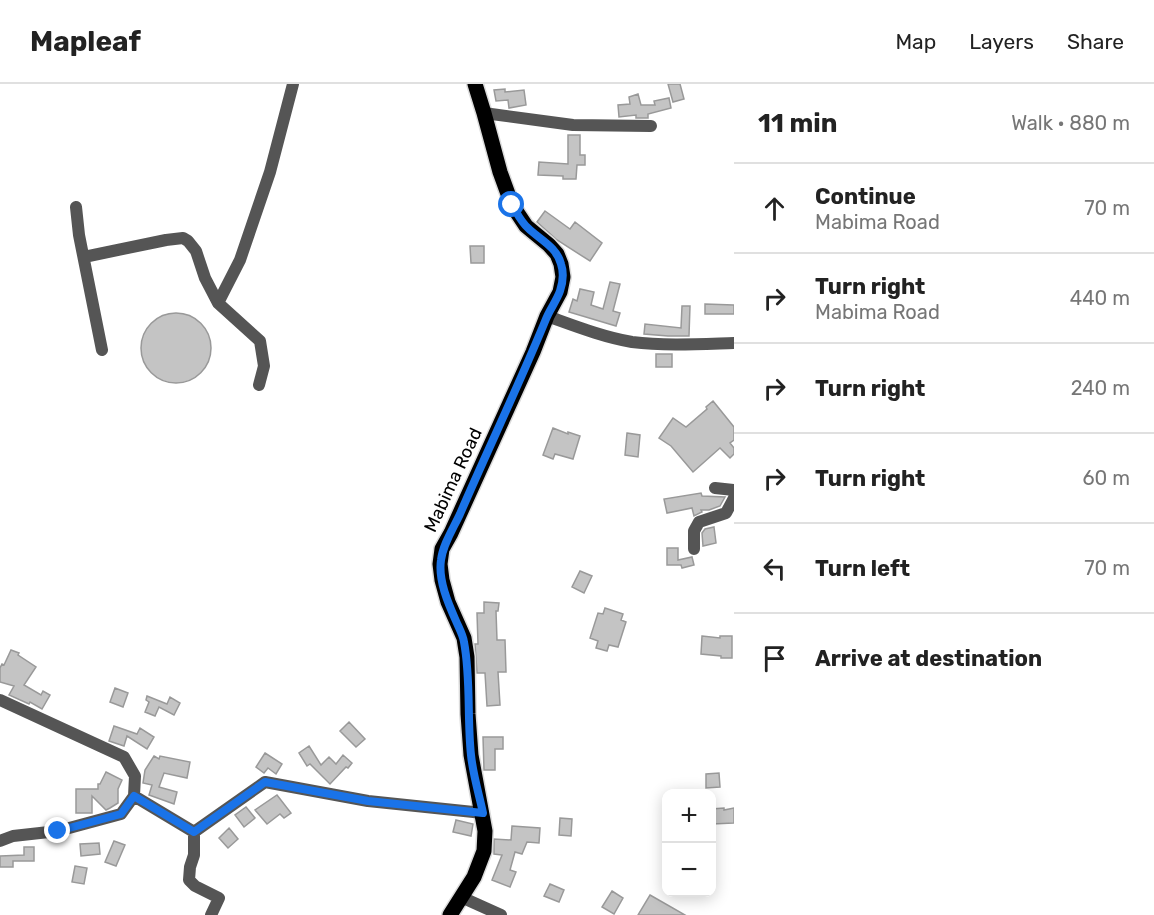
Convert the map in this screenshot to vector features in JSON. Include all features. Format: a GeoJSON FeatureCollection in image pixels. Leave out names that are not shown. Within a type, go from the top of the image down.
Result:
{"type":"FeatureCollection","features":[{"type":"Feature","properties":{"kind":"main road","name":"Mabima Road"},"geometry":{"type":"LineString","coordinates":[[450,915],[474,877],[484,851],[485,831],[471,755],[467,657],[464,638],[447,602],[440,564],[442,549],[529,362],[547,316],[560,292],[563,277],[557,254],[526,226],[512,205],[500,172],[475,84]]}},
{"type":"Feature","properties":{"kind":"street"},"geometry":{"type":"LineString","coordinates":[[218,303],[240,260],[270,172],[293,84]]}},
{"type":"Feature","properties":{"kind":"street"},"geometry":{"type":"LineString","coordinates":[[484,113],[573,125],[651,126]]}},
{"type":"Feature","properties":{"kind":"street"},"geometry":{"type":"LineString","coordinates":[[76,207],[79,235],[102,350]]}},
{"type":"Feature","properties":{"kind":"street"},"geometry":{"type":"LineString","coordinates":[[84,257],[166,240],[183,238],[188,241],[196,251],[205,278],[218,303],[260,342],[264,366],[260,385]]}},
{"type":"Feature","properties":{"kind":"street"},"geometry":{"type":"LineString","coordinates":[[547,316],[605,336],[632,342],[734,343]]}},
{"type":"Feature","properties":{"kind":"street"},"geometry":{"type":"LineString","coordinates":[[715,488],[734,490]]}},
{"type":"Feature","properties":{"kind":"street"},"geometry":{"type":"LineString","coordinates":[[694,549],[694,531],[699,522],[726,513],[734,498]]}},
{"type":"Feature","properties":{"kind":"street"},"geometry":{"type":"LineString","coordinates":[[0,700],[124,757],[135,776],[134,796],[121,814],[58,831],[13,836],[0,841]]}},
{"type":"Feature","properties":{"kind":"street"},"geometry":{"type":"LineString","coordinates":[[194,832],[265,782],[368,801],[483,813]]}},
{"type":"Feature","properties":{"kind":"street"},"geometry":{"type":"LineString","coordinates":[[134,796],[194,832]]}},
{"type":"Feature","properties":{"kind":"street"},"geometry":{"type":"LineString","coordinates":[[194,832],[194,855],[189,880],[195,886],[219,898],[211,915]]}},
{"type":"Feature","properties":{"kind":"street"},"geometry":{"type":"LineString","coordinates":[[462,897],[501,915]]}},
{"type":"Feature","properties":{"kind":"building"},"geometry":{"type":"Polygon","coordinates":[[[668,84],[680,84],[684,99],[673,102],[668,84]]]}},
{"type":"Feature","properties":{"kind":"building"},"geometry":{"type":"Polygon","coordinates":[[[505,89],[505,92],[524,90],[526,105],[509,108],[508,100],[496,101],[494,90],[505,89]]]}},
{"type":"Feature","properties":{"kind":"building"},"geometry":{"type":"Polygon","coordinates":[[[638,94],[641,105],[655,105],[654,101],[669,98],[671,108],[648,114],[648,118],[636,118],[636,115],[619,117],[618,105],[630,104],[629,97],[638,94]]]}},
{"type":"Feature","properties":{"kind":"building"},"geometry":{"type":"Polygon","coordinates":[[[568,135],[580,135],[580,155],[585,155],[585,165],[577,165],[576,179],[538,175],[539,162],[568,164],[568,135]]]}},
{"type":"Feature","properties":{"kind":"building"},"geometry":{"type":"Polygon","coordinates":[[[545,211],[570,229],[575,222],[602,243],[590,261],[557,240],[537,222],[545,211]]]}},
{"type":"Feature","properties":{"kind":"building"},"geometry":{"type":"Polygon","coordinates":[[[470,246],[484,246],[484,263],[471,263],[470,246]]]}},
{"type":"Feature","properties":{"kind":"building"},"geometry":{"type":"Polygon","coordinates":[[[610,282],[620,284],[613,311],[620,313],[616,326],[569,312],[573,299],[577,301],[580,289],[594,292],[591,305],[603,309],[610,282]]]}},
{"type":"Feature","properties":{"kind":"building"},"geometry":{"type":"Polygon","coordinates":[[[705,304],[734,305],[734,314],[705,314],[705,304]]]}},
{"type":"Feature","properties":{"kind":"building"},"geometry":{"type":"Polygon","coordinates":[[[682,306],[690,306],[689,336],[644,334],[645,324],[681,328],[682,306]]]}},
{"type":"Feature","properties":{"kind":"building"},"geometry":{"type":"Polygon","coordinates":[[[176,313],[189,316],[201,323],[208,335],[211,348],[208,361],[201,373],[189,380],[176,383],[163,380],[151,373],[144,361],[141,348],[144,335],[151,323],[163,316],[176,313]]]}},
{"type":"Feature","properties":{"kind":"building"},"geometry":{"type":"Polygon","coordinates":[[[656,354],[672,354],[672,367],[656,367],[656,354]]]}},
{"type":"Feature","properties":{"kind":"building"},"geometry":{"type":"Polygon","coordinates":[[[713,401],[734,427],[734,440],[730,443],[734,448],[734,454],[730,458],[720,448],[693,472],[671,446],[659,438],[673,418],[686,427],[713,401]]]}},
{"type":"Feature","properties":{"kind":"building"},"geometry":{"type":"Polygon","coordinates":[[[553,428],[580,436],[573,459],[555,454],[553,459],[543,455],[553,428]]]}},
{"type":"Feature","properties":{"kind":"building"},"geometry":{"type":"Polygon","coordinates":[[[627,433],[640,435],[638,457],[625,455],[627,433]]]}},
{"type":"Feature","properties":{"kind":"building"},"geometry":{"type":"Polygon","coordinates":[[[701,493],[702,496],[725,497],[720,506],[701,510],[702,512],[694,516],[692,508],[667,513],[664,499],[701,493]]]}},
{"type":"Feature","properties":{"kind":"building"},"geometry":{"type":"Polygon","coordinates":[[[714,527],[716,543],[703,546],[702,533],[705,529],[714,527]]]}},
{"type":"Feature","properties":{"kind":"building"},"geometry":{"type":"Polygon","coordinates":[[[667,548],[678,548],[678,560],[692,557],[694,565],[682,568],[681,565],[667,565],[667,548]]]}},
{"type":"Feature","properties":{"kind":"building"},"geometry":{"type":"Polygon","coordinates":[[[580,571],[592,576],[584,593],[572,587],[580,571]]]}},
{"type":"Feature","properties":{"kind":"building"},"geometry":{"type":"Polygon","coordinates":[[[484,602],[499,603],[498,611],[496,611],[497,640],[505,640],[506,672],[498,672],[500,705],[487,706],[485,673],[477,673],[475,644],[478,644],[477,613],[484,613],[484,602]]]}},
{"type":"Feature","properties":{"kind":"building"},"geometry":{"type":"Polygon","coordinates":[[[605,608],[623,614],[621,620],[626,622],[618,647],[609,645],[607,651],[596,648],[598,641],[590,638],[598,613],[603,614],[605,608]]]}},
{"type":"Feature","properties":{"kind":"building"},"geometry":{"type":"Polygon","coordinates":[[[702,636],[720,638],[720,636],[732,636],[732,658],[701,654],[702,636]]]}},
{"type":"Feature","properties":{"kind":"building"},"geometry":{"type":"Polygon","coordinates":[[[11,650],[19,653],[18,655],[36,667],[24,685],[41,695],[43,691],[50,695],[42,709],[9,695],[14,686],[0,682],[0,668],[2,664],[4,665],[11,650]]]}},
{"type":"Feature","properties":{"kind":"building"},"geometry":{"type":"Polygon","coordinates":[[[115,688],[128,693],[123,707],[110,702],[115,688]]]}},
{"type":"Feature","properties":{"kind":"building"},"geometry":{"type":"Polygon","coordinates":[[[147,696],[167,704],[170,697],[180,703],[174,715],[159,707],[155,716],[145,712],[149,702],[146,700],[147,696]]]}},
{"type":"Feature","properties":{"kind":"building"},"geometry":{"type":"Polygon","coordinates":[[[349,722],[365,739],[356,747],[340,731],[349,722]]]}},
{"type":"Feature","properties":{"kind":"building"},"geometry":{"type":"Polygon","coordinates":[[[114,726],[137,734],[140,728],[154,737],[147,749],[127,736],[124,746],[109,741],[114,726]]]}},
{"type":"Feature","properties":{"kind":"building"},"geometry":{"type":"Polygon","coordinates":[[[483,737],[503,737],[503,749],[495,749],[495,770],[484,770],[483,737]]]}},
{"type":"Feature","properties":{"kind":"building"},"geometry":{"type":"Polygon","coordinates":[[[309,746],[321,765],[329,757],[336,764],[343,755],[352,763],[330,784],[310,764],[307,766],[299,753],[309,746]]]}},
{"type":"Feature","properties":{"kind":"building"},"geometry":{"type":"Polygon","coordinates":[[[265,753],[282,764],[276,774],[268,768],[264,773],[256,767],[265,753]]]}},
{"type":"Feature","properties":{"kind":"building"},"geometry":{"type":"Polygon","coordinates":[[[154,756],[159,759],[160,756],[190,762],[187,778],[164,773],[159,787],[177,792],[174,804],[149,795],[152,785],[143,783],[145,770],[154,756]]]}},
{"type":"Feature","properties":{"kind":"building"},"geometry":{"type":"Polygon","coordinates":[[[106,772],[122,780],[118,789],[118,803],[106,810],[92,796],[92,813],[76,813],[76,789],[98,789],[98,784],[106,772]]]}},
{"type":"Feature","properties":{"kind":"building"},"geometry":{"type":"Polygon","coordinates":[[[719,773],[720,787],[706,788],[706,774],[719,773]]]}},
{"type":"Feature","properties":{"kind":"building"},"geometry":{"type":"Polygon","coordinates":[[[277,795],[291,813],[284,818],[280,814],[267,824],[255,810],[277,795]]]}},
{"type":"Feature","properties":{"kind":"building"},"geometry":{"type":"Polygon","coordinates":[[[246,807],[255,818],[244,827],[235,815],[246,807]]]}},
{"type":"Feature","properties":{"kind":"building"},"geometry":{"type":"Polygon","coordinates":[[[734,808],[734,823],[716,824],[716,809],[734,808]]]}},
{"type":"Feature","properties":{"kind":"building"},"geometry":{"type":"Polygon","coordinates":[[[560,818],[572,819],[571,836],[559,835],[560,818]]]}},
{"type":"Feature","properties":{"kind":"building"},"geometry":{"type":"Polygon","coordinates":[[[456,820],[473,824],[471,836],[453,832],[456,820]]]}},
{"type":"Feature","properties":{"kind":"building"},"geometry":{"type":"Polygon","coordinates":[[[512,826],[540,828],[539,843],[527,842],[522,854],[515,852],[510,870],[516,872],[510,887],[492,880],[502,855],[494,854],[494,839],[511,840],[512,826]]]}},
{"type":"Feature","properties":{"kind":"building"},"geometry":{"type":"Polygon","coordinates":[[[229,828],[238,839],[228,848],[219,838],[229,828]]]}},
{"type":"Feature","properties":{"kind":"building"},"geometry":{"type":"Polygon","coordinates":[[[114,841],[125,845],[116,866],[105,862],[114,841]]]}},
{"type":"Feature","properties":{"kind":"building"},"geometry":{"type":"Polygon","coordinates":[[[99,843],[100,854],[81,856],[80,844],[99,843]]]}},
{"type":"Feature","properties":{"kind":"building"},"geometry":{"type":"Polygon","coordinates":[[[24,847],[34,847],[34,861],[13,861],[13,867],[0,867],[0,856],[24,855],[24,847]]]}},
{"type":"Feature","properties":{"kind":"building"},"geometry":{"type":"Polygon","coordinates":[[[75,866],[87,868],[84,884],[72,882],[75,866]]]}},
{"type":"Feature","properties":{"kind":"building"},"geometry":{"type":"Polygon","coordinates":[[[550,884],[564,890],[559,902],[544,896],[550,884]]]}},
{"type":"Feature","properties":{"kind":"building"},"geometry":{"type":"Polygon","coordinates":[[[612,891],[623,898],[614,914],[602,907],[612,891]]]}},
{"type":"Feature","properties":{"kind":"building"},"geometry":{"type":"Polygon","coordinates":[[[650,895],[685,915],[638,915],[650,895]]]}},
{"type":"Feature","properties":{"kind":"route"},"geometry":{"type":"LineString","coordinates":[[58,831],[121,814],[134,796],[194,832],[265,782],[368,801],[483,813],[471,755],[467,657],[464,638],[447,602],[440,564],[442,549],[560,292],[563,277],[557,254],[526,226],[512,205]]}}]}
